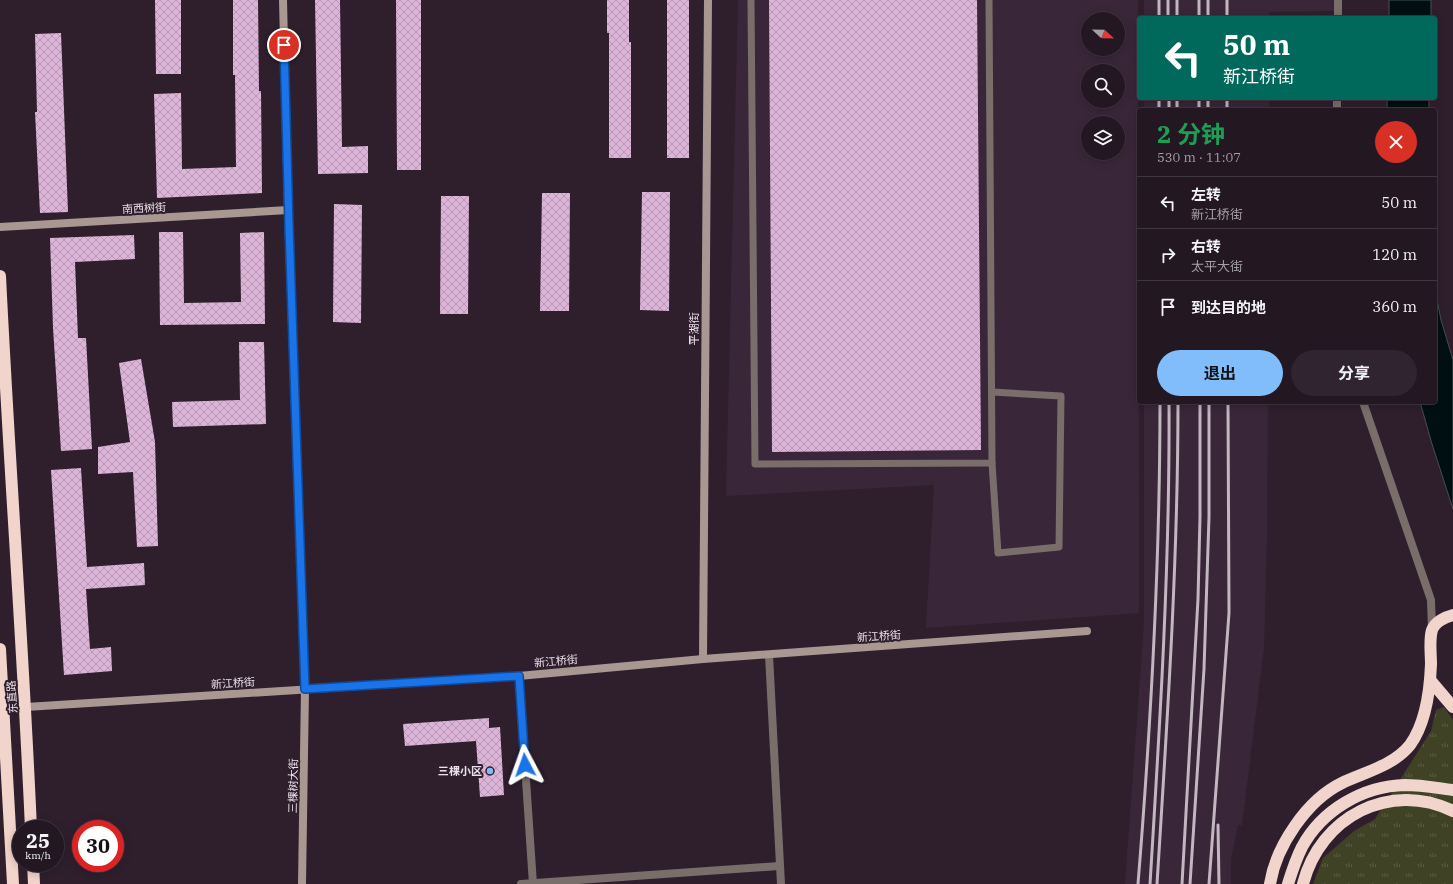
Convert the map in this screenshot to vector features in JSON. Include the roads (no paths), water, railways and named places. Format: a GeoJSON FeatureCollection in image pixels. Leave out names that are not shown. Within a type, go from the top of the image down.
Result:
{"type":"FeatureCollection","features":[{"type":"Feature","properties":{"kind":"highway","name":"东直路"},"geometry":{"type":"LineString","coordinates":[[0,276],[8,436],[26,707],[32,820]]}},
{"type":"Feature","properties":{"kind":"highway"},"geometry":{"type":"LineString","coordinates":[[1270,884],[1272,873],[1291,831],[1304,814],[1320,798],[1340,784],[1395,759],[1410,744],[1422,721],[1426,706],[1430,680],[1432,630],[1438,621],[1453,615]]}},
{"type":"Feature","properties":{"kind":"highway","name":"东直路"},"geometry":{"type":"LineString","coordinates":[[0,649],[2,720],[13,884]]}},
{"type":"Feature","properties":{"kind":"highway"},"geometry":{"type":"LineString","coordinates":[[1430,680],[1453,707]]}},
{"type":"Feature","properties":{"kind":"highway"},"geometry":{"type":"LineString","coordinates":[[1288,884],[1294,864],[1302,846],[1313,830],[1326,817],[1356,797],[1388,787],[1404,785],[1421,785],[1453,790]]}},
{"type":"Feature","properties":{"kind":"highway"},"geometry":{"type":"LineString","coordinates":[[1303,884],[1313,856],[1326,839],[1338,826],[1366,809],[1383,802],[1404,799],[1420,800],[1440,805],[1453,811]]}},
{"type":"Feature","properties":{"kind":"highway"},"geometry":{"type":"LineString","coordinates":[[33,872],[34,884]]}},
{"type":"Feature","properties":{"kind":"main road","name":"三棵树大街"},"geometry":{"type":"LineString","coordinates":[[284,0],[288,210],[305,689],[302,884]]}},
{"type":"Feature","properties":{"kind":"main road","name":"平湖街"},"geometry":{"type":"LineString","coordinates":[[703,659],[708,0]]}},
{"type":"Feature","properties":{"kind":"main road","name":"南西树街"},"geometry":{"type":"LineString","coordinates":[[0,227],[288,210]]}},
{"type":"Feature","properties":{"kind":"main road","name":"新江桥街"},"geometry":{"type":"LineString","coordinates":[[26,707],[519,676],[703,659],[1088,631]]}},
{"type":"Feature","properties":{"kind":"street"},"geometry":{"type":"LineString","coordinates":[[1338,0],[1338,16]]}},
{"type":"Feature","properties":{"kind":"street"},"geometry":{"type":"LineString","coordinates":[[1364,404],[1431,600],[1432,630]]}},
{"type":"Feature","properties":{"kind":"street"},"geometry":{"type":"LineString","coordinates":[[769,655],[781,884]]}},
{"type":"Feature","properties":{"kind":"street"},"geometry":{"type":"LineString","coordinates":[[519,676],[533,884]]}},
{"type":"Feature","properties":{"kind":"street"},"geometry":{"type":"LineString","coordinates":[[521,884],[779,866]]}},
{"type":"Feature","properties":{"kind":"lane"},"geometry":{"type":"LineString","coordinates":[[750,0],[755,464],[992,463]]}},
{"type":"Feature","properties":{"kind":"lane"},"geometry":{"type":"LineString","coordinates":[[989,0],[992,463],[998,552],[1059,547],[1061,396],[992,392]]}},
{"type":"Feature","properties":{"kind":"railway"},"geometry":{"type":"LineString","coordinates":[[1159,0],[1159,16]]}},
{"type":"Feature","properties":{"kind":"railway"},"geometry":{"type":"LineString","coordinates":[[1168,0],[1168,16]]}},
{"type":"Feature","properties":{"kind":"railway"},"geometry":{"type":"LineString","coordinates":[[1177,0],[1177,16]]}},
{"type":"Feature","properties":{"kind":"railway"},"geometry":{"type":"LineString","coordinates":[[1199,0],[1199,16]]}},
{"type":"Feature","properties":{"kind":"railway"},"geometry":{"type":"LineString","coordinates":[[1208,0],[1208,16]]}},
{"type":"Feature","properties":{"kind":"railway"},"geometry":{"type":"LineString","coordinates":[[1227,0],[1227,16]]}},
{"type":"Feature","properties":{"kind":"railway"},"geometry":{"type":"LineString","coordinates":[[1159,100],[1159,108]]}},
{"type":"Feature","properties":{"kind":"railway"},"geometry":{"type":"LineString","coordinates":[[1169,100],[1169,108]]}},
{"type":"Feature","properties":{"kind":"railway"},"geometry":{"type":"LineString","coordinates":[[1177,100],[1177,108]]}},
{"type":"Feature","properties":{"kind":"railway"},"geometry":{"type":"LineString","coordinates":[[1199,100],[1199,108]]}},
{"type":"Feature","properties":{"kind":"railway"},"geometry":{"type":"LineString","coordinates":[[1208,100],[1208,108]]}},
{"type":"Feature","properties":{"kind":"railway"},"geometry":{"type":"LineString","coordinates":[[1227,100],[1227,108]]}},
{"type":"Feature","properties":{"kind":"railway"},"geometry":{"type":"LineString","coordinates":[[1138,884],[1154,643],[1160,462],[1160,404]]}},
{"type":"Feature","properties":{"kind":"railway"},"geometry":{"type":"LineString","coordinates":[[1150,884],[1161,703],[1166,583],[1169,404]]}},
{"type":"Feature","properties":{"kind":"railway"},"geometry":{"type":"LineString","coordinates":[[1157,884],[1174,583],[1178,462],[1178,404]]}},
{"type":"Feature","properties":{"kind":"railway"},"geometry":{"type":"LineString","coordinates":[[1182,884],[1198,599],[1200,404]]}},
{"type":"Feature","properties":{"kind":"railway"},"geometry":{"type":"LineString","coordinates":[[1190,884],[1204,669],[1209,517],[1209,404]]}},
{"type":"Feature","properties":{"kind":"railway"},"geometry":{"type":"LineString","coordinates":[[1209,884],[1229,613],[1228,404]]}},
{"type":"Feature","properties":{"kind":"railway"},"geometry":{"type":"LineString","coordinates":[[1218,825],[1219,884]]}},
{"type":"Feature","properties":{"kind":"place","name":"三棵小区"},"geometry":{"type":"Point","coordinates":[490,771]}}]}
